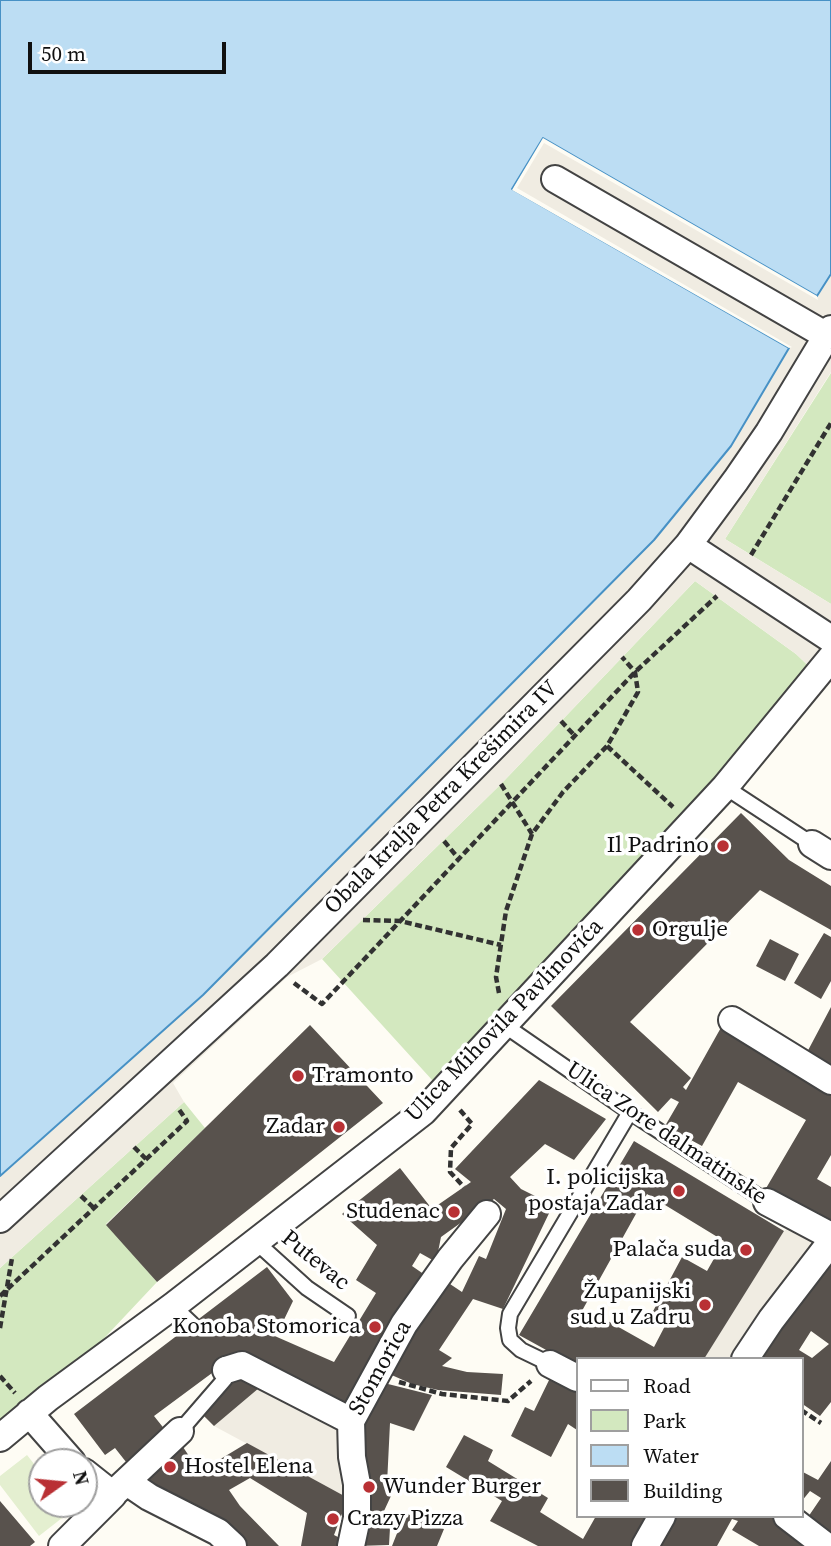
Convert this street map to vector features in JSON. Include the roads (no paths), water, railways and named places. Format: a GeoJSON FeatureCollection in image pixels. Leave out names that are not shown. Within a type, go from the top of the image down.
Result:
{"type":"FeatureCollection","features":[{"type":"Feature","properties":{"kind":"street"},"geometry":{"type":"LineString","coordinates":[[555,179],[829,333]]}},
{"type":"Feature","properties":{"kind":"street","name":"Obala kralja Petra Krešimira IV"},"geometry":{"type":"LineString","coordinates":[[0,1219],[277,965],[639,600],[688,545],[769,432],[829,333]]}},
{"type":"Feature","properties":{"kind":"street"},"geometry":{"type":"LineString","coordinates":[[688,545],[831,639]]}},
{"type":"Feature","properties":{"kind":"street","name":"Ulica Mihovila Pavlinovića"},"geometry":{"type":"LineString","coordinates":[[0,1438],[29,1413],[173,1306],[424,1112],[725,787],[831,658]]}},
{"type":"Feature","properties":{"kind":"street"},"geometry":{"type":"LineString","coordinates":[[732,1020],[831,1081]]}},
{"type":"Feature","properties":{"kind":"street","name":"Ulica Zore dalmatinske"},"geometry":{"type":"LineString","coordinates":[[767,1202],[831,1236]]}},
{"type":"Feature","properties":{"kind":"street","name":"Stomorica"},"geometry":{"type":"LineString","coordinates":[[351,1546],[357,1518],[357,1484],[352,1457],[351,1421],[411,1314],[450,1259],[487,1214]]}},
{"type":"Feature","properties":{"kind":"street"},"geometry":{"type":"LineString","coordinates":[[747,1357],[771,1320],[831,1242]]}},
{"type":"Feature","properties":{"kind":"street"},"geometry":{"type":"LineString","coordinates":[[550,1364],[576,1377]]}},
{"type":"Feature","properties":{"kind":"street"},"geometry":{"type":"LineString","coordinates":[[226,1366],[242,1365],[351,1421]]}},
{"type":"Feature","properties":{"kind":"street"},"geometry":{"type":"LineString","coordinates":[[29,1413],[60,1448]]}},
{"type":"Feature","properties":{"kind":"street"},"geometry":{"type":"LineString","coordinates":[[62,1546],[180,1432]]}},
{"type":"Feature","properties":{"kind":"street"},"geometry":{"type":"LineString","coordinates":[[98,1478],[149,1497],[218,1532],[233,1546]]}},
{"type":"Feature","properties":{"kind":"street"},"geometry":{"type":"LineString","coordinates":[[645,1546],[661,1518]]}},
{"type":"Feature","properties":{"kind":"street"},"geometry":{"type":"LineString","coordinates":[[790,1518],[825,1546]]}},
{"type":"Feature","properties":{"kind":"lane"},"geometry":{"type":"LineString","coordinates":[[725,787],[822,850]]}},
{"type":"Feature","properties":{"kind":"lane","name":"Ulica Zore dalmatinske"},"geometry":{"type":"LineString","coordinates":[[504,1025],[767,1202]]}},
{"type":"Feature","properties":{"kind":"lane"},"geometry":{"type":"LineString","coordinates":[[550,1364],[521,1350],[510,1340],[510,1314],[630,1112]]}},
{"type":"Feature","properties":{"kind":"lane","name":"Putevac"},"geometry":{"type":"LineString","coordinates":[[255,1241],[307,1288],[348,1316]]}},
{"type":"Feature","properties":{"kind":"lane"},"geometry":{"type":"LineString","coordinates":[[173,1306],[192,1324]]}},
{"type":"Feature","properties":{"kind":"lane"},"geometry":{"type":"LineString","coordinates":[[180,1432],[225,1379],[226,1366]]}},
{"type":"Feature","properties":{"kind":"water"},"geometry":{"type":"Polygon","coordinates":[[[0,0],[831,0],[831,274],[817,296],[543,138],[512,189],[789,348],[731,446],[654,540],[203,995],[0,1176],[0,0]]]}},
{"type":"Feature","properties":{"kind":"place","name":"Il Padrino"},"geometry":{"type":"Point","coordinates":[723,846]}},
{"type":"Feature","properties":{"kind":"place","name":"Orgulje"},"geometry":{"type":"Point","coordinates":[638,930]}},
{"type":"Feature","properties":{"kind":"place","name":"Tramonto"},"geometry":{"type":"Point","coordinates":[298,1076]}},
{"type":"Feature","properties":{"kind":"place","name":"Zadar"},"geometry":{"type":"Point","coordinates":[339,1127]}},
{"type":"Feature","properties":{"kind":"place","name":"I. policijska postaja Zadar"},"geometry":{"type":"Point","coordinates":[679,1191]}},
{"type":"Feature","properties":{"kind":"place","name":"Studenac"},"geometry":{"type":"Point","coordinates":[454,1212]}},
{"type":"Feature","properties":{"kind":"place","name":"Palača suda"},"geometry":{"type":"Point","coordinates":[746,1250]}},
{"type":"Feature","properties":{"kind":"place","name":"Županijski sud u Zadru"},"geometry":{"type":"Point","coordinates":[705,1305]}},
{"type":"Feature","properties":{"kind":"place","name":"Konoba Stomorica"},"geometry":{"type":"Point","coordinates":[375,1327]}},
{"type":"Feature","properties":{"kind":"place","name":"Hostel Elena"},"geometry":{"type":"Point","coordinates":[170,1467]}},
{"type":"Feature","properties":{"kind":"place","name":"Wunder Burger"},"geometry":{"type":"Point","coordinates":[369,1487]}},
{"type":"Feature","properties":{"kind":"place","name":"Crazy Pizza"},"geometry":{"type":"Point","coordinates":[333,1519]}}]}
